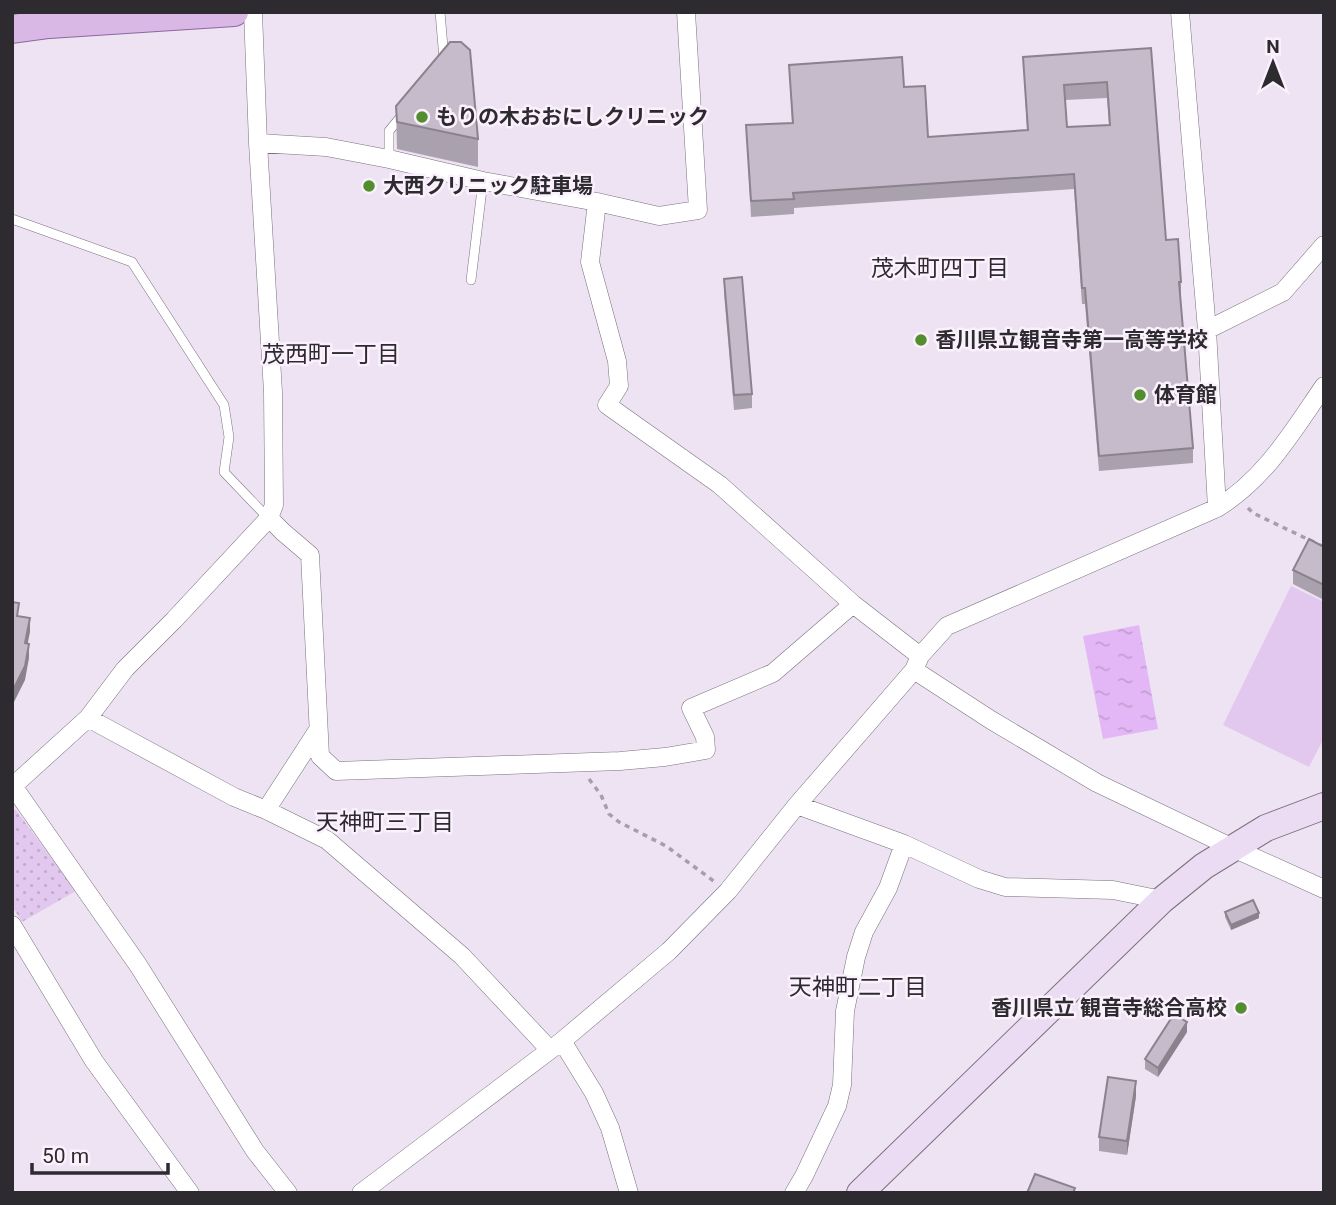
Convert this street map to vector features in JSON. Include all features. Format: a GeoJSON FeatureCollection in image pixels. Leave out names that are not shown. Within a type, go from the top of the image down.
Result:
{"type":"FeatureCollection","features":[{"type":"Feature","properties":{"kind":"main road"},"geometry":{"type":"LineString","coordinates":[[12,29],[49,24],[233,12]]}},
{"type":"Feature","properties":{"kind":"street"},"geometry":{"type":"LineString","coordinates":[[253,12],[273,392],[274,505],[269,518],[125,669],[88,718],[15,781],[138,965],[255,1151],[288,1193]]}},
{"type":"Feature","properties":{"kind":"street"},"geometry":{"type":"LineString","coordinates":[[258,143],[326,147],[659,216],[698,210],[686,12]]}},
{"type":"Feature","properties":{"kind":"street"},"geometry":{"type":"LineString","coordinates":[[1180,12],[1207,330],[1217,508]]}},
{"type":"Feature","properties":{"kind":"street"},"geometry":{"type":"LineString","coordinates":[[597,202],[590,262],[617,361],[619,386],[607,405],[720,485],[917,663],[991,720],[1097,783],[1324,889]]}},
{"type":"Feature","properties":{"kind":"street"},"geometry":{"type":"LineString","coordinates":[[1207,330],[1283,292],[1324,245]]}},
{"type":"Feature","properties":{"kind":"street"},"geometry":{"type":"LineString","coordinates":[[361,1193],[556,1045],[669,951],[728,891],[947,626],[1217,508],[1234,498],[1271,462],[1324,386]]}},
{"type":"Feature","properties":{"kind":"street"},"geometry":{"type":"LineString","coordinates":[[269,518],[310,555],[320,756],[336,771],[620,761],[706,750],[705,737],[691,708],[773,673],[853,604]]}},
{"type":"Feature","properties":{"kind":"street"},"geometry":{"type":"LineString","coordinates":[[88,718],[234,797],[327,840],[462,956],[556,1045],[594,1093],[610,1128],[629,1193]]}},
{"type":"Feature","properties":{"kind":"street"},"geometry":{"type":"LineString","coordinates":[[266,810],[318,730]]}},
{"type":"Feature","properties":{"kind":"street"},"geometry":{"type":"LineString","coordinates":[[797,806],[904,844],[979,879],[1006,887],[1114,890],[1162,900]]}},
{"type":"Feature","properties":{"kind":"street"},"geometry":{"type":"LineString","coordinates":[[860,1193],[1162,900],[1205,866],[1266,828],[1324,806]]}},
{"type":"Feature","properties":{"kind":"street"},"geometry":{"type":"LineString","coordinates":[[794,1193],[837,1107],[842,1084],[845,1011],[856,957],[864,932],[888,888],[904,844]]}},
{"type":"Feature","properties":{"kind":"street"},"geometry":{"type":"LineString","coordinates":[[12,925],[94,1060],[190,1193]]}},
{"type":"Feature","properties":{"kind":"lane"},"geometry":{"type":"LineString","coordinates":[[440,12],[444,66]]}},
{"type":"Feature","properties":{"kind":"lane"},"geometry":{"type":"LineString","coordinates":[[389,159],[389,131],[413,103]]}},
{"type":"Feature","properties":{"kind":"lane"},"geometry":{"type":"LineString","coordinates":[[471,279],[483,181]]}},
{"type":"Feature","properties":{"kind":"lane"},"geometry":{"type":"LineString","coordinates":[[12,219],[132,262],[224,405],[229,437],[224,472],[269,518]]}},
{"type":"Feature","properties":{"kind":"path"},"geometry":{"type":"LineString","coordinates":[[1234,498],[1253,513],[1324,547]]}},
{"type":"Feature","properties":{"kind":"path"},"geometry":{"type":"LineString","coordinates":[[578,763],[601,795],[609,814],[666,846],[728,891]]}},
{"type":"Feature","properties":{"kind":"shaded area"},"geometry":{"type":"Polygon","coordinates":[[[1291,586],[1324,602],[1324,738],[1309,767],[1223,725],[1291,586]]]}},
{"type":"Feature","properties":{"kind":"shaded area"},"geometry":{"type":"Polygon","coordinates":[[[12,810],[16,810],[76,891],[22,922],[12,906],[12,810]]]}},
{"type":"Feature","properties":{"kind":"water"},"geometry":{"type":"Polygon","coordinates":[[[1139,625],[1158,729],[1103,739],[1083,636],[1139,625]]]}},
{"type":"Feature","properties":{"kind":"building"},"geometry":{"type":"Polygon","coordinates":[[[450,42],[461,42],[470,50],[478,139],[397,122],[396,106],[450,42]]]}},
{"type":"Feature","properties":{"kind":"building"},"geometry":{"type":"Polygon","coordinates":[[[1151,48],[1166,240],[1178,239],[1193,448],[1099,456],[1074,174],[793,193],[794,199],[751,201],[746,125],[793,123],[789,65],[902,57],[904,87],[925,86],[928,137],[1028,130],[1023,57],[1151,48]],[[1107,82],[1064,85],[1067,127],[1110,125],[1107,82]]]}},
{"type":"Feature","properties":{"kind":"building"},"geometry":{"type":"Polygon","coordinates":[[[742,277],[752,394],[734,395],[724,279],[742,277]]]}},
{"type":"Feature","properties":{"kind":"building"},"geometry":{"type":"Polygon","coordinates":[[[1309,539],[1324,547],[1324,585],[1293,570],[1309,539]]]}},
{"type":"Feature","properties":{"kind":"building"},"geometry":{"type":"Polygon","coordinates":[[[12,602],[19,603],[17,616],[30,618],[25,643],[29,644],[25,666],[12,692],[12,602]]]}},
{"type":"Feature","properties":{"kind":"building"},"geometry":{"type":"Polygon","coordinates":[[[1253,900],[1259,913],[1231,925],[1225,912],[1253,900]]]}},
{"type":"Feature","properties":{"kind":"building"},"geometry":{"type":"Polygon","coordinates":[[[1174,1014],[1187,1022],[1158,1068],[1145,1059],[1174,1014]]]}},
{"type":"Feature","properties":{"kind":"building"},"geometry":{"type":"Polygon","coordinates":[[[1108,1077],[1136,1081],[1127,1141],[1099,1137],[1108,1077]]]}},
{"type":"Feature","properties":{"kind":"building"},"geometry":{"type":"Polygon","coordinates":[[[1035,1174],[1075,1188],[1073,1193],[1027,1193],[1035,1174]]]}},
{"type":"Feature","properties":{"kind":"place","name":"もりの木おおにしクリニック"},"geometry":{"type":"Point","coordinates":[422,117]}},
{"type":"Feature","properties":{"kind":"place","name":"大西クリニック駐車場"},"geometry":{"type":"Point","coordinates":[369,186]}},
{"type":"Feature","properties":{"kind":"place","name":"香川県立観音寺第一高等学校"},"geometry":{"type":"Point","coordinates":[921,340]}},
{"type":"Feature","properties":{"kind":"place","name":"体育館"},"geometry":{"type":"Point","coordinates":[1140,395]}},
{"type":"Feature","properties":{"kind":"place","name":"香川県立 観音寺総合高校"},"geometry":{"type":"Point","coordinates":[1241,1008]}},
{"type":"Feature","properties":{"kind":"district","name":"茂木町四丁目"},"geometry":{"type":"Point","coordinates":[940,268]}},
{"type":"Feature","properties":{"kind":"district","name":"茂西町一丁目"},"geometry":{"type":"Point","coordinates":[331,354]}},
{"type":"Feature","properties":{"kind":"district","name":"天神町三丁目"},"geometry":{"type":"Point","coordinates":[385,822]}},
{"type":"Feature","properties":{"kind":"district","name":"天神町二丁目"},"geometry":{"type":"Point","coordinates":[858,987]}}]}
